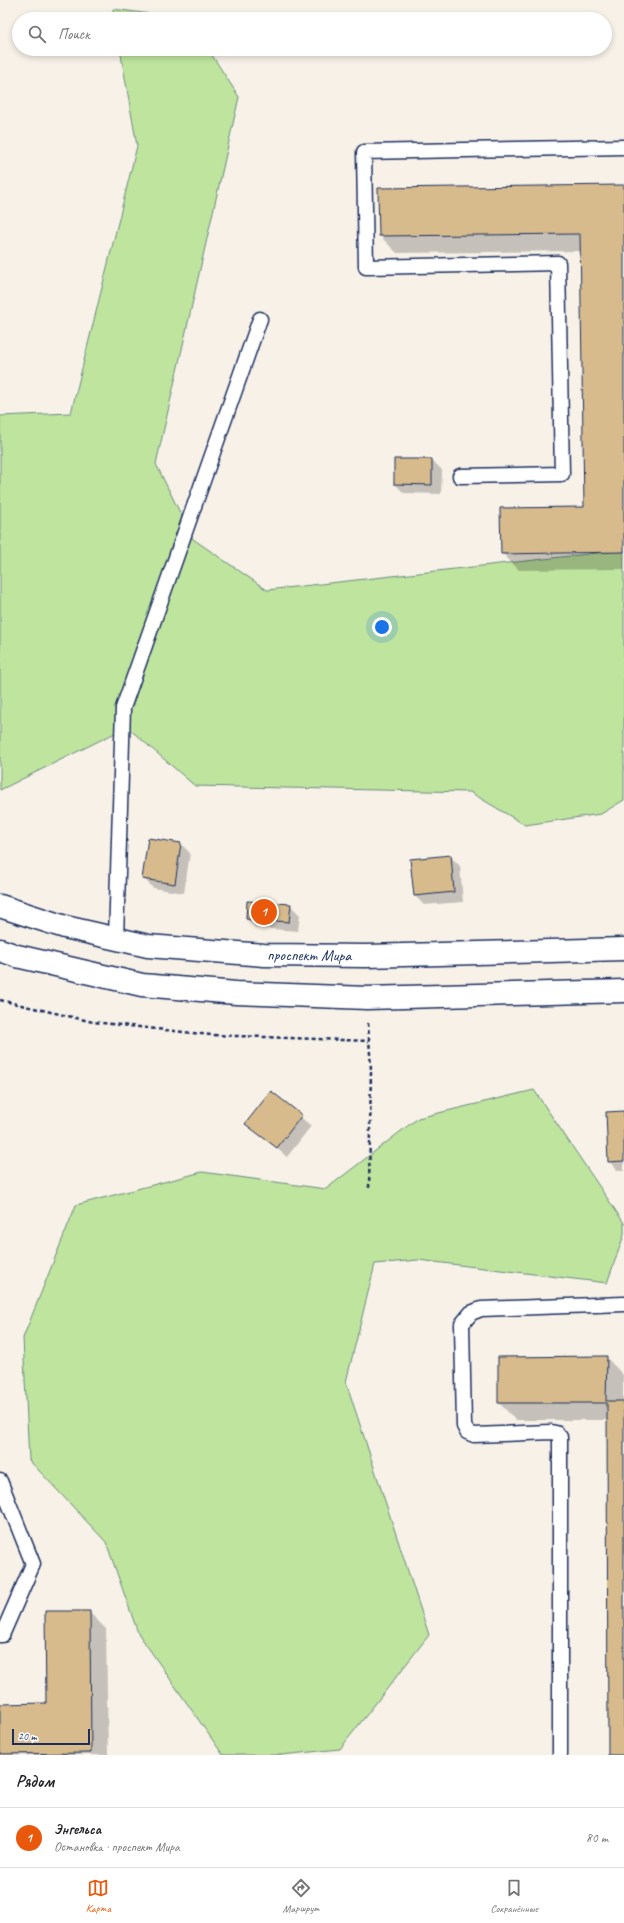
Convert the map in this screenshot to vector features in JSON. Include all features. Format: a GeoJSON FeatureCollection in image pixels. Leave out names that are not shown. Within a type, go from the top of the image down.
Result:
{"type":"FeatureCollection","features":[{"type":"Feature","properties":{"kind":"street","name":"проспект Мира"},"geometry":{"type":"LineString","coordinates":[[0,906],[65,927],[148,946],[264,955],[366,956],[624,949]]}},
{"type":"Feature","properties":{"kind":"street"},"geometry":{"type":"LineString","coordinates":[[0,950],[17,956],[142,985],[236,993],[367,998],[624,991]]}},
{"type":"Feature","properties":{"kind":"lane"},"geometry":{"type":"LineString","coordinates":[[460,476],[562,474],[558,263],[366,267],[364,152],[624,147]]}},
{"type":"Feature","properties":{"kind":"lane"},"geometry":{"type":"LineString","coordinates":[[116,939],[123,708],[260,319]]}},
{"type":"Feature","properties":{"kind":"lane"},"geometry":{"type":"LineString","coordinates":[[560,1755],[560,1437],[556,1433],[551,1432],[474,1435],[467,1432],[464,1426],[462,1324],[471,1313],[481,1310],[624,1304]]}},
{"type":"Feature","properties":{"kind":"lane"},"geometry":{"type":"LineString","coordinates":[[0,1481],[33,1564],[2,1635],[0,1635]]}},
{"type":"Feature","properties":{"kind":"path"},"geometry":{"type":"LineString","coordinates":[[367,998],[369,1041],[369,1190]]}},
{"type":"Feature","properties":{"kind":"path"},"geometry":{"type":"LineString","coordinates":[[0,1000],[93,1022],[211,1035],[369,1041]]}},
{"type":"Feature","properties":{"kind":"green space"},"geometry":{"type":"Polygon","coordinates":[[[113,9],[136,12],[114,12],[113,9]]]}},
{"type":"Feature","properties":{"kind":"green space"},"geometry":{"type":"Polygon","coordinates":[[[121,56],[213,56],[239,97],[156,464],[193,539],[267,590],[624,550],[624,800],[601,814],[525,825],[470,792],[195,786],[127,727],[0,790],[0,416],[71,413],[137,146],[121,56]]]}},
{"type":"Feature","properties":{"kind":"green space"},"geometry":{"type":"Polygon","coordinates":[[[534,1090],[624,1223],[624,1235],[607,1283],[418,1260],[375,1264],[346,1382],[429,1635],[340,1749],[281,1755],[223,1755],[138,1633],[106,1542],[29,1460],[23,1338],[76,1205],[202,1172],[326,1189],[418,1118],[534,1090]]]}},
{"type":"Feature","properties":{"kind":"building"},"geometry":{"type":"Polygon","coordinates":[[[624,185],[624,552],[501,554],[500,508],[584,507],[580,234],[379,236],[378,188],[624,185]]]}},
{"type":"Feature","properties":{"kind":"building"},"geometry":{"type":"Polygon","coordinates":[[[394,459],[432,459],[432,485],[394,484],[394,459]]]}},
{"type":"Feature","properties":{"kind":"building"},"geometry":{"type":"Polygon","coordinates":[[[148,838],[181,843],[175,884],[142,879],[148,838]]]}},
{"type":"Feature","properties":{"kind":"building"},"geometry":{"type":"Polygon","coordinates":[[[451,855],[454,892],[414,896],[410,859],[451,855]]]}},
{"type":"Feature","properties":{"kind":"building"},"geometry":{"type":"Polygon","coordinates":[[[247,901],[291,904],[289,922],[246,919],[247,901]]]}},
{"type":"Feature","properties":{"kind":"building"},"geometry":{"type":"Polygon","coordinates":[[[271,1091],[302,1115],[277,1148],[245,1124],[271,1091]]]}},
{"type":"Feature","properties":{"kind":"building"},"geometry":{"type":"Polygon","coordinates":[[[624,1111],[624,1161],[608,1162],[606,1112],[624,1111]]]}},
{"type":"Feature","properties":{"kind":"building"},"geometry":{"type":"Polygon","coordinates":[[[607,1356],[606,1401],[624,1401],[624,1755],[608,1755],[607,1403],[498,1403],[498,1357],[607,1356]]]}},
{"type":"Feature","properties":{"kind":"building"},"geometry":{"type":"Polygon","coordinates":[[[45,1611],[90,1611],[91,1753],[0,1754],[0,1704],[46,1703],[45,1611]]]}},
{"type":"Feature","properties":{"kind":"place","name":"Энгельса"},"geometry":{"type":"Point","coordinates":[264,912]}}]}
